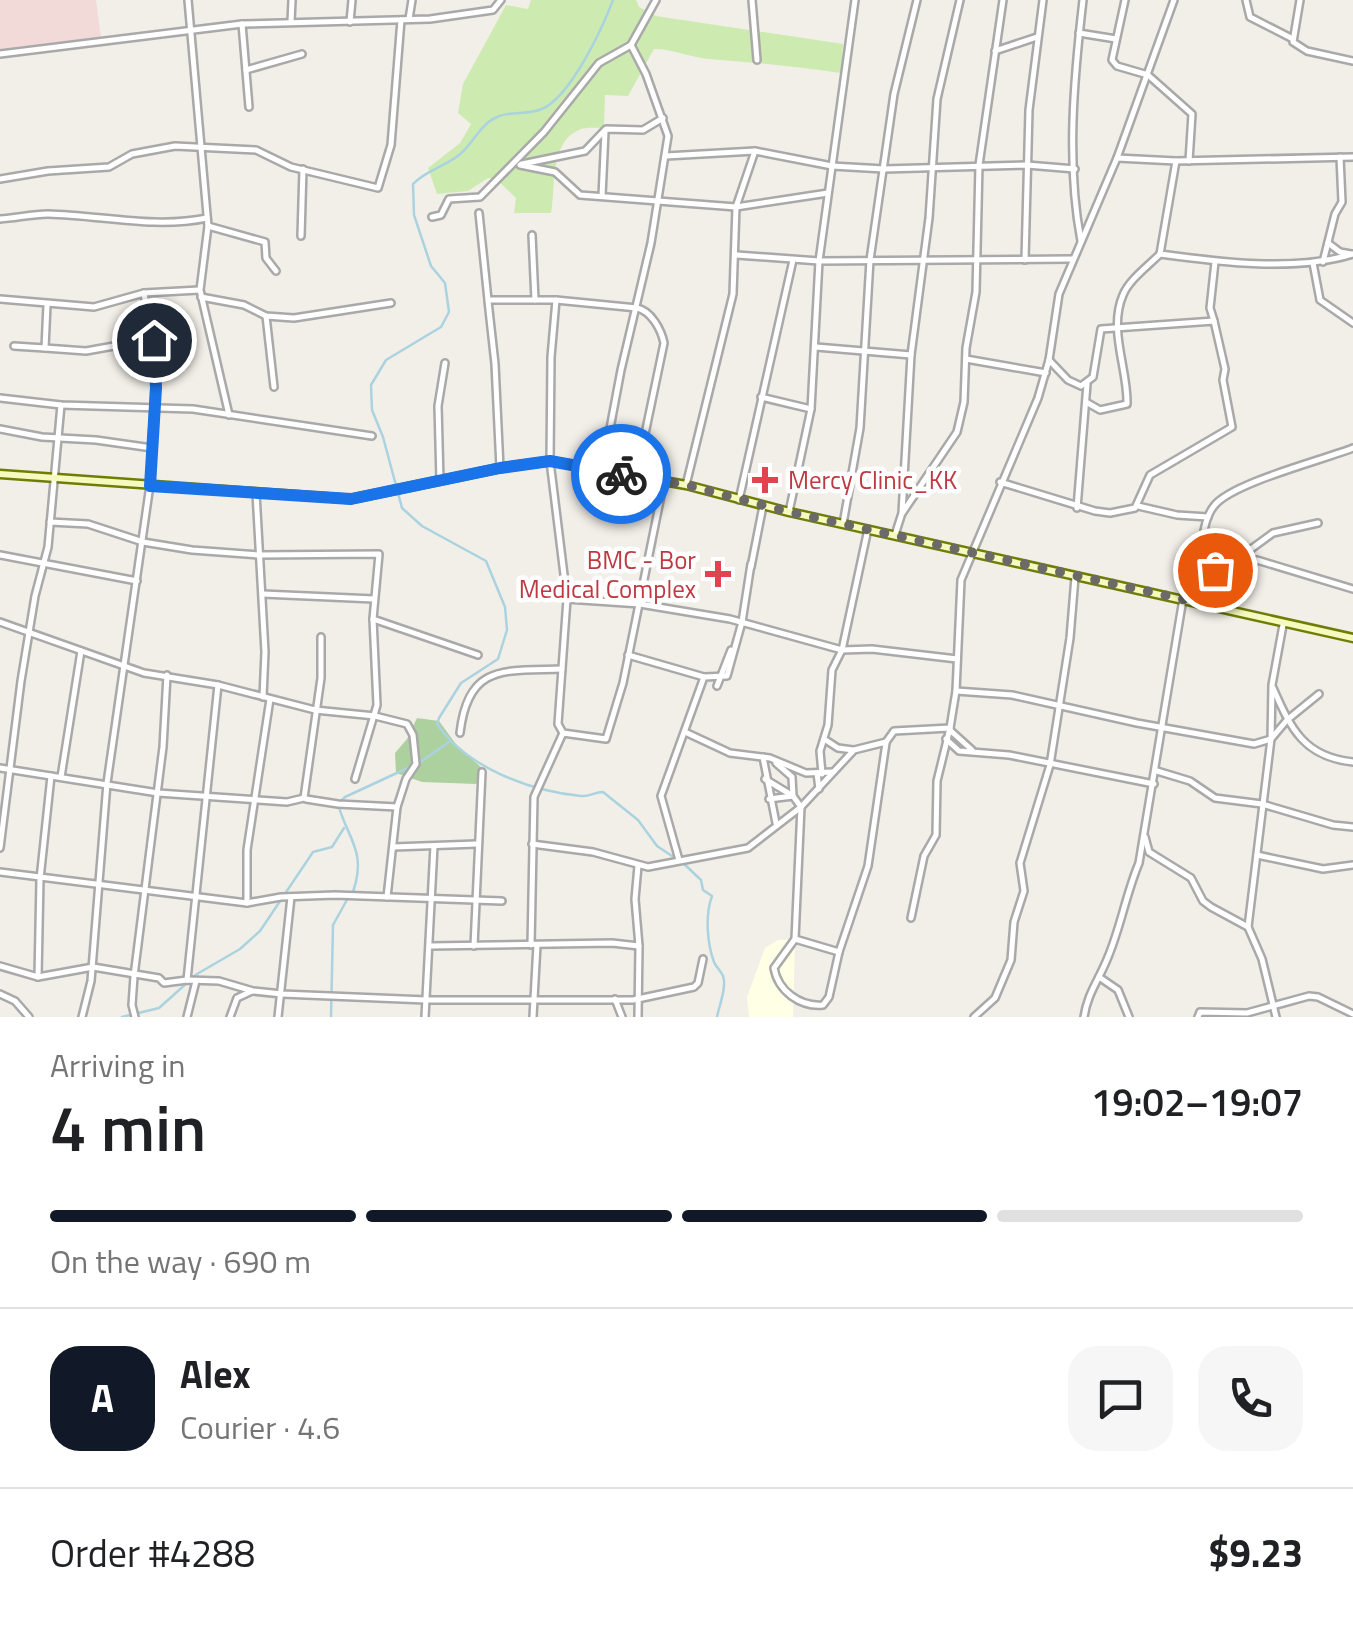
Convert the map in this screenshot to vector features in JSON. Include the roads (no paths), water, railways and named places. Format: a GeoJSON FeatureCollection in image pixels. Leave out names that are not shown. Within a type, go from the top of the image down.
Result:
{"type":"FeatureCollection","features":[{"type":"Feature","properties":{"kind":"street"},"geometry":{"type":"LineString","coordinates":[[188,0],[208,226],[200,294],[229,415]]}},
{"type":"Feature","properties":{"kind":"street"},"geometry":{"type":"LineString","coordinates":[[291,22],[292,0]]}},
{"type":"Feature","properties":{"kind":"street"},"geometry":{"type":"LineString","coordinates":[[350,22],[352,0]]}},
{"type":"Feature","properties":{"kind":"street"},"geometry":{"type":"LineString","coordinates":[[409,19],[412,0]]}},
{"type":"Feature","properties":{"kind":"street"},"geometry":{"type":"LineString","coordinates":[[0,54],[242,24],[430,19],[494,10],[502,0]]}},
{"type":"Feature","properties":{"kind":"street"},"geometry":{"type":"LineString","coordinates":[[432,217],[441,215],[449,198],[480,198],[544,132],[599,63],[630,45],[656,0]]}},
{"type":"Feature","properties":{"kind":"street"},"geometry":{"type":"LineString","coordinates":[[752,0],[757,60]]}},
{"type":"Feature","properties":{"kind":"street"},"geometry":{"type":"LineString","coordinates":[[789,512],[811,410],[820,261],[855,0]]}},
{"type":"Feature","properties":{"kind":"street"},"geometry":{"type":"LineString","coordinates":[[843,524],[860,428],[870,260],[894,94],[917,0]]}},
{"type":"Feature","properties":{"kind":"street"},"geometry":{"type":"LineString","coordinates":[[902,513],[957,432],[964,402],[976,292],[979,164],[1003,0]]}},
{"type":"Feature","properties":{"kind":"street"},"geometry":{"type":"LineString","coordinates":[[1024,260],[1026,165],[1043,0]]}},
{"type":"Feature","properties":{"kind":"street"},"geometry":{"type":"LineString","coordinates":[[1081,242],[1075,210],[1075,169],[1083,0]]}},
{"type":"Feature","properties":{"kind":"street"},"geometry":{"type":"LineString","coordinates":[[1125,0],[1114,64],[1148,75],[1192,114],[1189,161]]}},
{"type":"Feature","properties":{"kind":"street"},"geometry":{"type":"LineString","coordinates":[[911,918],[924,856],[936,835],[937,781],[956,691],[961,580],[1038,398],[1049,360],[1059,294],[1117,158],[1174,0]]}},
{"type":"Feature","properties":{"kind":"street"},"geometry":{"type":"LineString","coordinates":[[1246,0],[1250,17],[1293,39],[1298,47],[1353,62]]}},
{"type":"Feature","properties":{"kind":"street"},"geometry":{"type":"LineString","coordinates":[[1293,39],[1300,0]]}},
{"type":"Feature","properties":{"kind":"street"},"geometry":{"type":"LineString","coordinates":[[896,536],[902,513],[911,355],[934,168],[937,99],[962,1]]}},
{"type":"Feature","properties":{"kind":"street"},"geometry":{"type":"LineString","coordinates":[[0,178],[108,167],[132,154],[176,146],[256,150],[272,160],[378,188],[392,145],[400,20]]}},
{"type":"Feature","properties":{"kind":"street"},"geometry":{"type":"LineString","coordinates":[[242,24],[248,107]]}},
{"type":"Feature","properties":{"kind":"street"},"geometry":{"type":"LineString","coordinates":[[1080,33],[1116,39]]}},
{"type":"Feature","properties":{"kind":"street"},"geometry":{"type":"LineString","coordinates":[[994,50],[1037,36]]}},
{"type":"Feature","properties":{"kind":"street"},"geometry":{"type":"LineString","coordinates":[[602,471],[660,199],[668,136],[630,45]]}},
{"type":"Feature","properties":{"kind":"street"},"geometry":{"type":"LineString","coordinates":[[246,70],[302,54]]}},
{"type":"Feature","properties":{"kind":"street"},"geometry":{"type":"LineString","coordinates":[[510,168],[585,151],[606,129],[642,130],[663,118]]}},
{"type":"Feature","properties":{"kind":"street"},"geometry":{"type":"LineString","coordinates":[[602,196],[606,129]]}},
{"type":"Feature","properties":{"kind":"street"},"geometry":{"type":"LineString","coordinates":[[686,485],[733,294],[736,208],[755,150]]}},
{"type":"Feature","properties":{"kind":"street"},"geometry":{"type":"LineString","coordinates":[[666,156],[755,150],[832,166],[884,169],[979,164],[1075,169]]}},
{"type":"Feature","properties":{"kind":"street"},"geometry":{"type":"LineString","coordinates":[[1323,262],[1334,214],[1342,202],[1340,157]]}},
{"type":"Feature","properties":{"kind":"street"},"geometry":{"type":"LineString","coordinates":[[1117,158],[1189,161],[1353,157]]}},
{"type":"Feature","properties":{"kind":"street"},"geometry":{"type":"LineString","coordinates":[[1086,402],[1100,410],[1127,404],[1117,327],[1123,294],[1160,254],[1176,161]]}},
{"type":"Feature","properties":{"kind":"street"},"geometry":{"type":"LineString","coordinates":[[520,165],[555,172],[580,194],[736,208],[828,192]]}},
{"type":"Feature","properties":{"kind":"street"},"geometry":{"type":"LineString","coordinates":[[301,236],[303,168]]}},
{"type":"Feature","properties":{"kind":"street"},"geometry":{"type":"LineString","coordinates":[[479,213],[495,364],[500,468]]}},
{"type":"Feature","properties":{"kind":"street"},"geometry":{"type":"LineString","coordinates":[[0,219],[44,214],[133,221],[207,218]]}},
{"type":"Feature","properties":{"kind":"street"},"geometry":{"type":"LineString","coordinates":[[208,226],[265,242],[266,258],[276,271]]}},
{"type":"Feature","properties":{"kind":"street"},"geometry":{"type":"LineString","coordinates":[[532,235],[535,300]]}},
{"type":"Feature","properties":{"kind":"street"},"geometry":{"type":"LineString","coordinates":[[1328,243],[1335,250],[1352,254]]}},
{"type":"Feature","properties":{"kind":"street"},"geometry":{"type":"LineString","coordinates":[[737,254],[820,261],[1072,259]]}},
{"type":"Feature","properties":{"kind":"street"},"geometry":{"type":"LineString","coordinates":[[1160,254],[1216,262],[1313,264],[1352,254]]}},
{"type":"Feature","properties":{"kind":"street"},"geometry":{"type":"LineString","coordinates":[[739,500],[793,260]]}},
{"type":"Feature","properties":{"kind":"street"},"geometry":{"type":"LineString","coordinates":[[1138,506],[1150,475],[1232,427],[1223,380],[1225,368],[1210,308],[1216,262]]}},
{"type":"Feature","properties":{"kind":"street"},"geometry":{"type":"LineString","coordinates":[[1313,264],[1320,300],[1353,323]]}},
{"type":"Feature","properties":{"kind":"street"},"geometry":{"type":"LineString","coordinates":[[487,269],[488,300]]}},
{"type":"Feature","properties":{"kind":"street"},"geometry":{"type":"LineString","coordinates":[[82,1017],[92,966],[108,784],[150,486],[154,340],[144,293]]}},
{"type":"Feature","properties":{"kind":"street"},"geometry":{"type":"LineString","coordinates":[[0,298],[94,308],[144,293],[200,294],[244,305],[266,316],[294,318],[391,303]]}},
{"type":"Feature","properties":{"kind":"street"},"geometry":{"type":"LineString","coordinates":[[488,300],[556,300],[636,308],[643,309],[656,323],[664,343],[636,477]]}},
{"type":"Feature","properties":{"kind":"street"},"geometry":{"type":"LineString","coordinates":[[556,300],[550,461],[566,598],[558,724],[563,733]]}},
{"type":"Feature","properties":{"kind":"street"},"geometry":{"type":"LineString","coordinates":[[45,348],[47,306]]}},
{"type":"Feature","properties":{"kind":"street"},"geometry":{"type":"LineString","coordinates":[[266,316],[274,387]]}},
{"type":"Feature","properties":{"kind":"street"},"geometry":{"type":"LineString","coordinates":[[1076,508],[1087,384],[1093,377],[1101,329],[1214,320]]}},
{"type":"Feature","properties":{"kind":"street"},"geometry":{"type":"LineString","coordinates":[[14,346],[86,350],[154,340]]}},
{"type":"Feature","properties":{"kind":"street"},"geometry":{"type":"LineString","coordinates":[[816,347],[911,355]]}},
{"type":"Feature","properties":{"kind":"street"},"geometry":{"type":"LineString","coordinates":[[966,359],[1046,373]]}},
{"type":"Feature","properties":{"kind":"street"},"geometry":{"type":"LineString","coordinates":[[1049,360],[1075,385],[1087,384]]}},
{"type":"Feature","properties":{"kind":"street"},"geometry":{"type":"LineString","coordinates":[[440,481],[438,406],[445,364]]}},
{"type":"Feature","properties":{"kind":"street"},"geometry":{"type":"LineString","coordinates":[[761,397],[811,410]]}},
{"type":"Feature","properties":{"kind":"street"},"geometry":{"type":"LineString","coordinates":[[0,398],[61,405],[154,406],[372,436]]}},
{"type":"Feature","properties":{"kind":"street"},"geometry":{"type":"LineString","coordinates":[[0,848],[50,522],[61,405]]}},
{"type":"Feature","properties":{"kind":"street"},"geometry":{"type":"LineString","coordinates":[[0,428],[152,448]]}},
{"type":"Feature","properties":{"kind":"street"},"geometry":{"type":"LineString","coordinates":[[1200,567],[1208,517],[1215,504],[1229,494],[1353,448]]}},
{"type":"Feature","properties":{"kind":"street"},"geometry":{"type":"LineString","coordinates":[[0,474],[351,499],[550,461],[686,485],[789,512],[1353,638]]}},
{"type":"Feature","properties":{"kind":"street"},"geometry":{"type":"LineString","coordinates":[[563,733],[606,739],[640,604],[664,481]]}},
{"type":"Feature","properties":{"kind":"street"},"geometry":{"type":"LineString","coordinates":[[1000,482],[1076,508],[1110,513],[1138,506],[1208,517]]}},
{"type":"Feature","properties":{"kind":"street"},"geometry":{"type":"LineString","coordinates":[[247,903],[247,850],[266,698],[256,494]]}},
{"type":"Feature","properties":{"kind":"street"},"geometry":{"type":"LineString","coordinates":[[628,655],[704,677],[727,676],[742,622],[763,506]]}},
{"type":"Feature","properties":{"kind":"street"},"geometry":{"type":"LineString","coordinates":[[50,522],[88,524],[143,542],[258,556],[378,554],[373,619],[375,716],[355,779]]}},
{"type":"Feature","properties":{"kind":"street"},"geometry":{"type":"LineString","coordinates":[[1084,1017],[1090,990],[1099,977],[1139,863],[1185,599],[1194,570],[1215,570],[1234,562],[1273,533],[1318,523]]}},
{"type":"Feature","properties":{"kind":"street"},"geometry":{"type":"LineString","coordinates":[[822,774],[820,751],[832,670],[842,650],[868,530]]}},
{"type":"Feature","properties":{"kind":"street"},"geometry":{"type":"LineString","coordinates":[[0,555],[138,581]]}},
{"type":"Feature","properties":{"kind":"street"},"geometry":{"type":"LineString","coordinates":[[1234,562],[1257,560],[1353,589]]}},
{"type":"Feature","properties":{"kind":"street"},"geometry":{"type":"LineString","coordinates":[[974,1017],[995,998],[1012,960],[1014,922],[1024,892],[1020,863],[1050,765],[1070,638],[1075,576]]}},
{"type":"Feature","properties":{"kind":"street"},"geometry":{"type":"LineString","coordinates":[[263,594],[374,599]]}},
{"type":"Feature","properties":{"kind":"street"},"geometry":{"type":"LineString","coordinates":[[566,598],[640,604],[742,622],[842,650],[872,649],[957,658]]}},
{"type":"Feature","properties":{"kind":"street"},"geometry":{"type":"LineString","coordinates":[[373,619],[478,655]]}},
{"type":"Feature","properties":{"kind":"street"},"geometry":{"type":"LineString","coordinates":[[0,622],[144,673],[218,684],[315,710],[375,716],[406,724],[413,735],[416,764],[406,779],[398,807],[387,897]]}},
{"type":"Feature","properties":{"kind":"street"},"geometry":{"type":"LineString","coordinates":[[717,686],[742,622]]}},
{"type":"Feature","properties":{"kind":"street"},"geometry":{"type":"LineString","coordinates":[[1276,1017],[1262,959],[1248,927],[1271,740],[1272,685],[1283,625]]}},
{"type":"Feature","properties":{"kind":"street"},"geometry":{"type":"LineString","coordinates":[[303,798],[307,793],[321,678],[321,637]]}},
{"type":"Feature","properties":{"kind":"street"},"geometry":{"type":"LineString","coordinates":[[61,778],[81,651]]}},
{"type":"Feature","properties":{"kind":"street"},"geometry":{"type":"LineString","coordinates":[[460,732],[470,692],[485,677],[504,670],[562,669]]}},
{"type":"Feature","properties":{"kind":"street"},"geometry":{"type":"LineString","coordinates":[[136,1017],[132,1006],[134,976],[158,793],[167,675]]}},
{"type":"Feature","properties":{"kind":"street"},"geometry":{"type":"LineString","coordinates":[[679,860],[661,796],[704,677]]}},
{"type":"Feature","properties":{"kind":"street"},"geometry":{"type":"LineString","coordinates":[[187,980],[218,684]]}},
{"type":"Feature","properties":{"kind":"street"},"geometry":{"type":"LineString","coordinates":[[1272,685],[1287,720],[1310,749],[1353,762]]}},
{"type":"Feature","properties":{"kind":"street"},"geometry":{"type":"LineString","coordinates":[[956,691],[1001,694],[1243,744],[1271,740],[1287,720],[1320,694]]}},
{"type":"Feature","properties":{"kind":"street"},"geometry":{"type":"LineString","coordinates":[[765,779],[793,796],[801,808],[795,939],[774,968],[776,980],[792,998],[812,1006],[824,1005],[868,866],[886,742],[894,731],[950,730],[975,752]]}},
{"type":"Feature","properties":{"kind":"street"},"geometry":{"type":"LineString","coordinates":[[685,732],[730,753],[767,757],[806,773],[822,774]]}},
{"type":"Feature","properties":{"kind":"street"},"geometry":{"type":"LineString","coordinates":[[533,1017],[534,796],[563,733]]}},
{"type":"Feature","properties":{"kind":"street"},"geometry":{"type":"LineString","coordinates":[[824,739],[838,748],[854,750],[886,742]]}},
{"type":"Feature","properties":{"kind":"street"},"geometry":{"type":"LineString","coordinates":[[946,739],[959,751],[1009,755],[1154,784]]}},
{"type":"Feature","properties":{"kind":"street"},"geometry":{"type":"LineString","coordinates":[[532,844],[593,852],[648,867],[748,848],[801,808],[854,750]]}},
{"type":"Feature","properties":{"kind":"street"},"geometry":{"type":"LineString","coordinates":[[767,757],[765,779],[776,824]]}},
{"type":"Feature","properties":{"kind":"street"},"geometry":{"type":"LineString","coordinates":[[767,757],[792,777],[793,796]]}},
{"type":"Feature","properties":{"kind":"street"},"geometry":{"type":"LineString","coordinates":[[0,768],[158,793],[287,802],[303,798],[398,807]]}},
{"type":"Feature","properties":{"kind":"street"},"geometry":{"type":"LineString","coordinates":[[1156,771],[1190,781],[1215,798],[1262,804],[1353,827]]}},
{"type":"Feature","properties":{"kind":"street"},"geometry":{"type":"LineString","coordinates":[[474,946],[482,772]]}},
{"type":"Feature","properties":{"kind":"street"},"geometry":{"type":"LineString","coordinates":[[819,789],[817,773],[834,772]]}},
{"type":"Feature","properties":{"kind":"street"},"geometry":{"type":"LineString","coordinates":[[38,977],[40,879],[51,776]]}},
{"type":"Feature","properties":{"kind":"street"},"geometry":{"type":"LineString","coordinates":[[769,798],[793,796]]}},
{"type":"Feature","properties":{"kind":"street"},"geometry":{"type":"LineString","coordinates":[[1144,829],[1149,852],[1191,878],[1211,907],[1248,927]]}},
{"type":"Feature","properties":{"kind":"street"},"geometry":{"type":"LineString","coordinates":[[393,847],[478,844]]}},
{"type":"Feature","properties":{"kind":"street"},"geometry":{"type":"LineString","coordinates":[[425,1017],[434,846]]}},
{"type":"Feature","properties":{"kind":"street"},"geometry":{"type":"LineString","coordinates":[[1257,855],[1323,869],[1353,866]]}},
{"type":"Feature","properties":{"kind":"street"},"geometry":{"type":"LineString","coordinates":[[638,865],[634,899],[639,946],[638,1017]]}},
{"type":"Feature","properties":{"kind":"street"},"geometry":{"type":"LineString","coordinates":[[0,872],[247,903],[292,897],[502,900]]}},
{"type":"Feature","properties":{"kind":"street"},"geometry":{"type":"LineString","coordinates":[[278,1017],[292,897]]}},
{"type":"Feature","properties":{"kind":"street"},"geometry":{"type":"LineString","coordinates":[[795,939],[839,952]]}},
{"type":"Feature","properties":{"kind":"street"},"geometry":{"type":"LineString","coordinates":[[508,946],[534,945]]}},
{"type":"Feature","properties":{"kind":"street"},"geometry":{"type":"LineString","coordinates":[[430,946],[639,946]]}},
{"type":"Feature","properties":{"kind":"street"},"geometry":{"type":"LineString","coordinates":[[0,966],[38,977],[92,966],[159,978],[164,983],[219,981],[252,991],[282,994],[426,1000],[640,999],[694,986],[704,958]]}},
{"type":"Feature","properties":{"kind":"street"},"geometry":{"type":"LineString","coordinates":[[1099,977],[1118,990],[1129,1017]]}},
{"type":"Feature","properties":{"kind":"street"},"geometry":{"type":"LineString","coordinates":[[188,1017],[196,982]]}},
{"type":"Feature","properties":{"kind":"street"},"geometry":{"type":"LineString","coordinates":[[230,1017],[237,998],[252,991]]}},
{"type":"Feature","properties":{"kind":"street"},"geometry":{"type":"LineString","coordinates":[[0,994],[15,1001],[30,1017]]}},
{"type":"Feature","properties":{"kind":"street"},"geometry":{"type":"LineString","coordinates":[[1198,1017],[1200,1012],[1248,1013],[1318,997],[1353,1014]]}},
{"type":"Feature","properties":{"kind":"street"},"geometry":{"type":"LineString","coordinates":[[615,999],[622,1017]]}},
{"type":"Feature","properties":{"kind":"waterway"},"geometry":{"type":"LineString","coordinates":[[613,0],[584,60],[553,102],[537,111],[491,120],[459,155],[413,184],[414,215],[431,266],[445,283],[449,312],[441,327],[386,360],[371,385],[372,410],[402,508],[422,526],[486,561],[505,607],[507,630],[498,659],[461,683],[437,724],[465,753],[501,775],[561,793],[584,796],[603,792],[638,820],[657,846],[675,858]]}},
{"type":"Feature","properties":{"kind":"waterway"},"geometry":{"type":"LineString","coordinates":[[419,763],[449,742]]}},
{"type":"Feature","properties":{"kind":"waterway"},"geometry":{"type":"LineString","coordinates":[[353,892],[357,856],[338,804],[345,797],[412,766]]}},
{"type":"Feature","properties":{"kind":"waterway"},"geometry":{"type":"LineString","coordinates":[[122,1017],[159,1008],[197,974],[240,949],[260,931],[313,852],[332,847],[344,828]]}},
{"type":"Feature","properties":{"kind":"waterway"},"geometry":{"type":"LineString","coordinates":[[682,862],[712,896],[708,938],[724,980],[717,1017]]}},
{"type":"Feature","properties":{"kind":"waterway"},"geometry":{"type":"LineString","coordinates":[[331,1017],[333,925],[348,898]]}},
{"type":"Feature","properties":{"kind":"place","name":"Mercy Clinic_KK"},"geometry":{"type":"Point","coordinates":[765,480]}},
{"type":"Feature","properties":{"kind":"place","name":"BMC - Bor Medical Complex"},"geometry":{"type":"Point","coordinates":[718,574]}}]}
